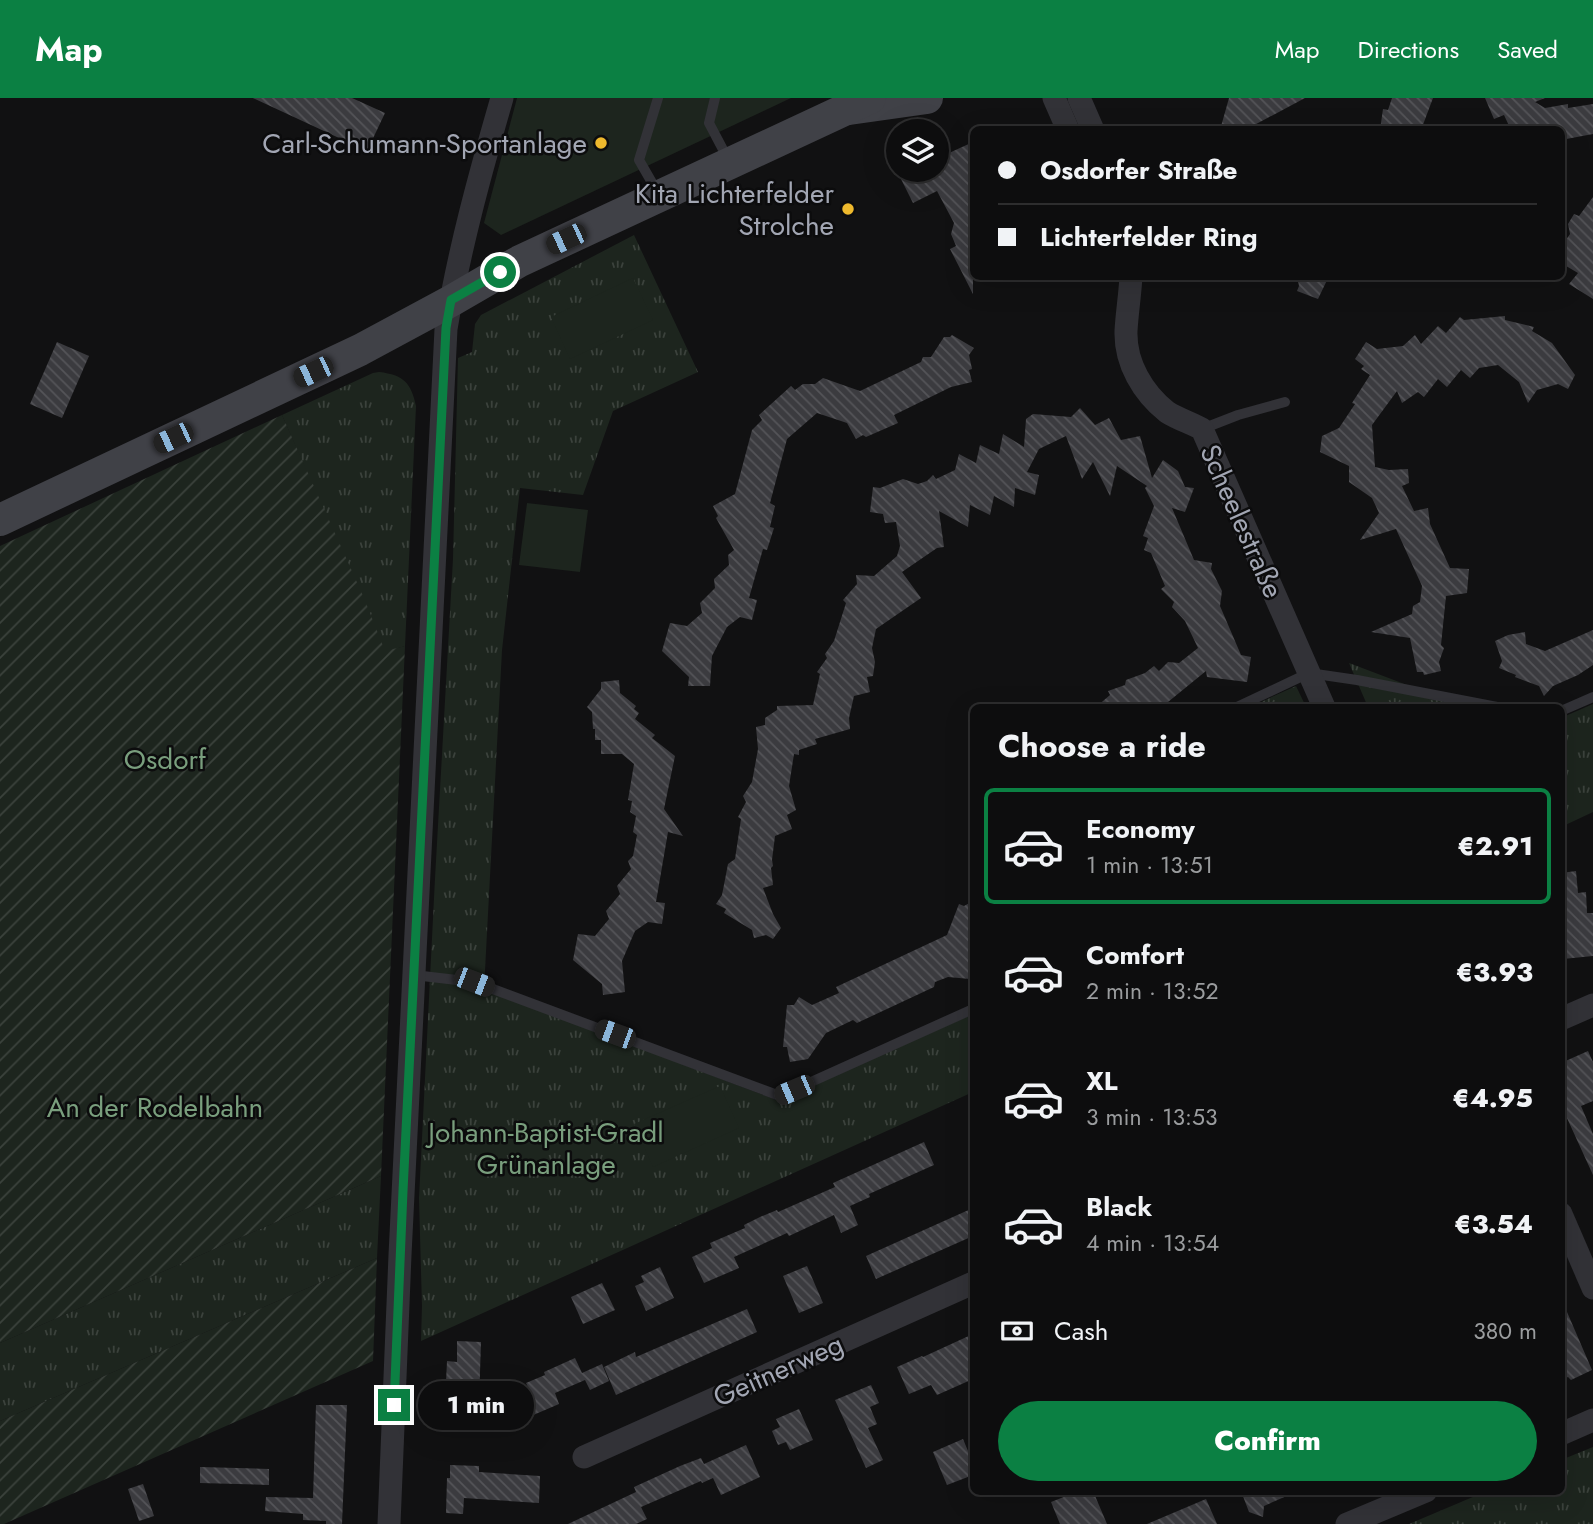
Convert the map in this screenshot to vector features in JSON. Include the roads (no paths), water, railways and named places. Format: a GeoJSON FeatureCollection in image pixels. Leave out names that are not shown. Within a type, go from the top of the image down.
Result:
{"type":"FeatureCollection","features":[{"type":"Feature","properties":{"kind":"street"},"geometry":{"type":"LineString","coordinates":[[389,1524],[400,1243],[446,328],[474,194],[502,98]]}},
{"type":"Feature","properties":{"kind":"street"},"geometry":{"type":"LineString","coordinates":[[0,520],[360,350],[520,261],[859,104],[927,98]]}},
{"type":"Feature","properties":{"kind":"street"},"geometry":{"type":"LineString","coordinates":[[1054,98],[1066,126]]}},
{"type":"Feature","properties":{"kind":"street"},"geometry":{"type":"LineString","coordinates":[[1079,98],[1091,126]]}},
{"type":"Feature","properties":{"kind":"street","name":"Scheelestraße"},"geometry":{"type":"LineString","coordinates":[[1131,280],[1126,334],[1128,352],[1142,386],[1152,399],[1169,413],[1202,429],[1323,704]]}},
{"type":"Feature","properties":{"kind":"street"},"geometry":{"type":"LineString","coordinates":[[1565,1017],[1593,1005]]}},
{"type":"Feature","properties":{"kind":"street"},"geometry":{"type":"LineString","coordinates":[[1565,1223],[1593,1288]]}},
{"type":"Feature","properties":{"kind":"street","name":"Geitnerweg"},"geometry":{"type":"LineString","coordinates":[[584,1457],[970,1284]]}},
{"type":"Feature","properties":{"kind":"street"},"geometry":{"type":"LineString","coordinates":[[1565,1432],[1593,1420]]}},
{"type":"Feature","properties":{"kind":"street"},"geometry":{"type":"LineString","coordinates":[[1347,1524],[1416,1495]]}},
{"type":"Feature","properties":{"kind":"lane"},"geometry":{"type":"LineString","coordinates":[[657,98],[639,160],[660,196]]}},
{"type":"Feature","properties":{"kind":"lane"},"geometry":{"type":"LineString","coordinates":[[715,98],[709,123],[730,163]]}},
{"type":"Feature","properties":{"kind":"lane"},"geometry":{"type":"LineString","coordinates":[[1202,429],[1237,415],[1285,402]]}},
{"type":"Feature","properties":{"kind":"lane"},"geometry":{"type":"LineString","coordinates":[[1243,704],[1309,673],[1481,704]]}},
{"type":"Feature","properties":{"kind":"lane"},"geometry":{"type":"LineString","coordinates":[[1565,708],[1593,697]]}},
{"type":"Feature","properties":{"kind":"lane"},"geometry":{"type":"LineString","coordinates":[[414,975],[474,982],[780,1096],[970,1010]]}},
{"type":"Feature","properties":{"kind":"place","name":"Carl-Schumann-Sportanlage"},"geometry":{"type":"Point","coordinates":[601,143]}},
{"type":"Feature","properties":{"kind":"place","name":"Kita Lichterfelder Strolche"},"geometry":{"type":"Point","coordinates":[848,209]}},
{"type":"Feature","properties":{"kind":"park label","name":"Osdorf"},"geometry":{"type":"Point","coordinates":[165,759]}},
{"type":"Feature","properties":{"kind":"park label","name":"An der Rodelbahn"},"geometry":{"type":"Point","coordinates":[155,1107]}},
{"type":"Feature","properties":{"kind":"park label","name":"Johann-Baptist-Gradl Grünanlage"},"geometry":{"type":"Point","coordinates":[546,1148]}}]}
